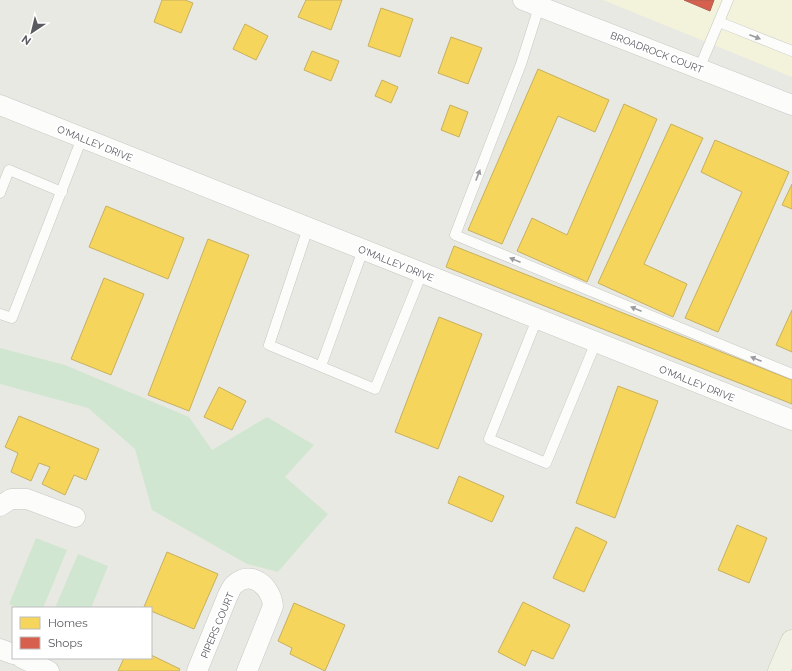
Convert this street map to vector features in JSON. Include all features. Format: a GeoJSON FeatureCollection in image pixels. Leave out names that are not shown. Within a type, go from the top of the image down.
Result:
{"type":"FeatureCollection","features":[{"type":"Feature","properties":{"kind":"main road"},"geometry":{"type":"LineString","coordinates":[[783,670],[792,641]]}},
{"type":"Feature","properties":{"kind":"street","name":"BROADROCK COURT"},"geometry":{"type":"LineString","coordinates":[[531,3],[792,105]]}},
{"type":"Feature","properties":{"kind":"street","name":"O'MALLEY DRIVE"},"geometry":{"type":"LineString","coordinates":[[0,105],[792,420]]}},
{"type":"Feature","properties":{"kind":"street"},"geometry":{"type":"LineString","coordinates":[[0,506],[11,499],[27,499],[75,517]]}},
{"type":"Feature","properties":{"kind":"street","name":"PIPERS COURT"},"geometry":{"type":"LineString","coordinates":[[197,671],[228,595],[234,584],[241,580],[252,579],[261,583],[268,589],[272,596],[272,606],[246,671]]}},
{"type":"Feature","properties":{"kind":"street"},"geometry":{"type":"LineString","coordinates":[[0,649],[12,654]]}},
{"type":"Feature","properties":{"kind":"street"},"geometry":{"type":"LineString","coordinates":[[24,659],[49,671]]}},
{"type":"Feature","properties":{"kind":"lane"},"geometry":{"type":"LineString","coordinates":[[699,69],[728,0]]}},
{"type":"Feature","properties":{"kind":"lane"},"geometry":{"type":"LineString","coordinates":[[531,3],[521,64],[455,235],[792,374]]}},
{"type":"Feature","properties":{"kind":"lane"},"geometry":{"type":"LineString","coordinates":[[718,22],[792,51]]}},
{"type":"Feature","properties":{"kind":"lane"},"geometry":{"type":"LineString","coordinates":[[0,314],[12,318],[82,138]]}},
{"type":"Feature","properties":{"kind":"lane"},"geometry":{"type":"LineString","coordinates":[[0,193],[9,170],[62,192]]}},
{"type":"Feature","properties":{"kind":"lane"},"geometry":{"type":"LineString","coordinates":[[308,228],[269,345],[375,389],[422,273]]}},
{"type":"Feature","properties":{"kind":"lane"},"geometry":{"type":"LineString","coordinates":[[321,366],[364,250]]}},
{"type":"Feature","properties":{"kind":"lane"},"geometry":{"type":"LineString","coordinates":[[537,319],[489,439],[546,463],[596,342]]}},
{"type":"Feature","properties":{"kind":"shaded area"},"geometry":{"type":"Polygon","coordinates":[[[603,0],[792,0],[792,77],[603,0]]]}},
{"type":"Feature","properties":{"kind":"shaded area"},"geometry":{"type":"Polygon","coordinates":[[[0,348],[65,365],[189,417],[212,450],[267,417],[314,445],[285,477],[328,514],[278,572],[247,564],[152,510],[135,449],[88,408],[0,384],[0,348]]]}},
{"type":"Feature","properties":{"kind":"shaded area"},"geometry":{"type":"Polygon","coordinates":[[[36,538],[67,550],[43,607],[16,607],[9,604],[36,538]]]}},
{"type":"Feature","properties":{"kind":"shaded area"},"geometry":{"type":"Polygon","coordinates":[[[78,554],[108,566],[91,607],[55,607],[78,554]]]}},
{"type":"Feature","properties":{"kind":"building: Homes"},"geometry":{"type":"Polygon","coordinates":[[[162,0],[185,0],[193,3],[181,33],[154,22],[162,0]]]}},
{"type":"Feature","properties":{"kind":"building: Homes"},"geometry":{"type":"Polygon","coordinates":[[[306,0],[342,0],[331,30],[298,17],[306,0]]]}},
{"type":"Feature","properties":{"kind":"building: Homes"},"geometry":{"type":"Polygon","coordinates":[[[381,8],[413,19],[400,57],[368,46],[381,8]]]}},
{"type":"Feature","properties":{"kind":"building: Homes"},"geometry":{"type":"Polygon","coordinates":[[[245,24],[268,36],[256,60],[233,49],[245,24]]]}},
{"type":"Feature","properties":{"kind":"building: Homes"},"geometry":{"type":"Polygon","coordinates":[[[451,37],[482,48],[468,84],[438,73],[451,37]]]}},
{"type":"Feature","properties":{"kind":"building: Homes"},"geometry":{"type":"Polygon","coordinates":[[[312,51],[339,61],[331,81],[304,70],[312,51]]]}},
{"type":"Feature","properties":{"kind":"building: Homes"},"geometry":{"type":"Polygon","coordinates":[[[538,69],[609,100],[595,132],[558,116],[502,244],[468,230],[538,69]]]}},
{"type":"Feature","properties":{"kind":"building: Homes"},"geometry":{"type":"Polygon","coordinates":[[[382,80],[398,87],[391,103],[375,96],[382,80]]]}},
{"type":"Feature","properties":{"kind":"building: Homes"},"geometry":{"type":"Polygon","coordinates":[[[624,104],[657,119],[587,282],[517,251],[532,218],[567,235],[624,104]]]}},
{"type":"Feature","properties":{"kind":"building: Homes"},"geometry":{"type":"Polygon","coordinates":[[[450,105],[468,112],[459,137],[441,130],[450,105]]]}},
{"type":"Feature","properties":{"kind":"building: Homes"},"geometry":{"type":"Polygon","coordinates":[[[671,124],[703,138],[644,264],[687,284],[673,317],[598,283],[671,124]]]}},
{"type":"Feature","properties":{"kind":"building: Homes"},"geometry":{"type":"Polygon","coordinates":[[[715,140],[789,172],[718,332],[685,318],[742,192],[701,172],[715,140]]]}},
{"type":"Feature","properties":{"kind":"building: Homes"},"geometry":{"type":"Polygon","coordinates":[[[792,184],[792,209],[782,205],[792,184]]]}},
{"type":"Feature","properties":{"kind":"building: Homes"},"geometry":{"type":"Polygon","coordinates":[[[106,206],[184,238],[168,279],[89,247],[106,206]]]}},
{"type":"Feature","properties":{"kind":"building: Homes"},"geometry":{"type":"Polygon","coordinates":[[[208,239],[249,255],[189,411],[148,395],[208,239]]]}},
{"type":"Feature","properties":{"kind":"building: Homes"},"geometry":{"type":"Polygon","coordinates":[[[454,246],[792,380],[792,404],[446,267],[454,246]]]}},
{"type":"Feature","properties":{"kind":"building: Homes"},"geometry":{"type":"Polygon","coordinates":[[[104,278],[144,294],[111,375],[71,359],[104,278]]]}},
{"type":"Feature","properties":{"kind":"building: Homes"},"geometry":{"type":"Polygon","coordinates":[[[792,310],[792,352],[776,345],[792,310]]]}},
{"type":"Feature","properties":{"kind":"building: Homes"},"geometry":{"type":"Polygon","coordinates":[[[439,317],[482,334],[438,449],[395,432],[439,317]]]}},
{"type":"Feature","properties":{"kind":"building: Homes"},"geometry":{"type":"Polygon","coordinates":[[[618,386],[658,401],[615,518],[576,503],[618,386]]]}},
{"type":"Feature","properties":{"kind":"building: Homes"},"geometry":{"type":"Polygon","coordinates":[[[219,387],[246,401],[232,430],[204,417],[219,387]]]}},
{"type":"Feature","properties":{"kind":"building: Homes"},"geometry":{"type":"Polygon","coordinates":[[[19,416],[99,449],[86,480],[74,475],[65,495],[42,484],[50,467],[39,463],[31,481],[11,472],[18,453],[5,447],[19,416]]]}},
{"type":"Feature","properties":{"kind":"building: Homes"},"geometry":{"type":"Polygon","coordinates":[[[459,476],[504,496],[492,522],[448,503],[459,476]]]}},
{"type":"Feature","properties":{"kind":"building: Homes"},"geometry":{"type":"Polygon","coordinates":[[[737,525],[767,538],[749,583],[718,570],[737,525]]]}},
{"type":"Feature","properties":{"kind":"building: Homes"},"geometry":{"type":"Polygon","coordinates":[[[576,527],[607,542],[584,592],[553,578],[576,527]]]}},
{"type":"Feature","properties":{"kind":"building: Homes"},"geometry":{"type":"Polygon","coordinates":[[[167,552],[218,574],[194,629],[152,611],[152,607],[144,607],[167,552]]]}},
{"type":"Feature","properties":{"kind":"building: Homes"},"geometry":{"type":"Polygon","coordinates":[[[523,602],[570,625],[553,659],[532,650],[525,666],[498,652],[523,602]]]}},
{"type":"Feature","properties":{"kind":"building: Homes"},"geometry":{"type":"Polygon","coordinates":[[[294,603],[345,625],[325,671],[290,654],[292,648],[278,641],[294,603]]]}},
{"type":"Feature","properties":{"kind":"building: Homes"},"geometry":{"type":"Polygon","coordinates":[[[152,655],[180,669],[179,671],[118,671],[124,659],[152,659],[152,655]]]}},
{"type":"Feature","properties":{"kind":"building: Shops"},"geometry":{"type":"Polygon","coordinates":[[[684,0],[714,0],[710,11],[684,0]]]}}]}
